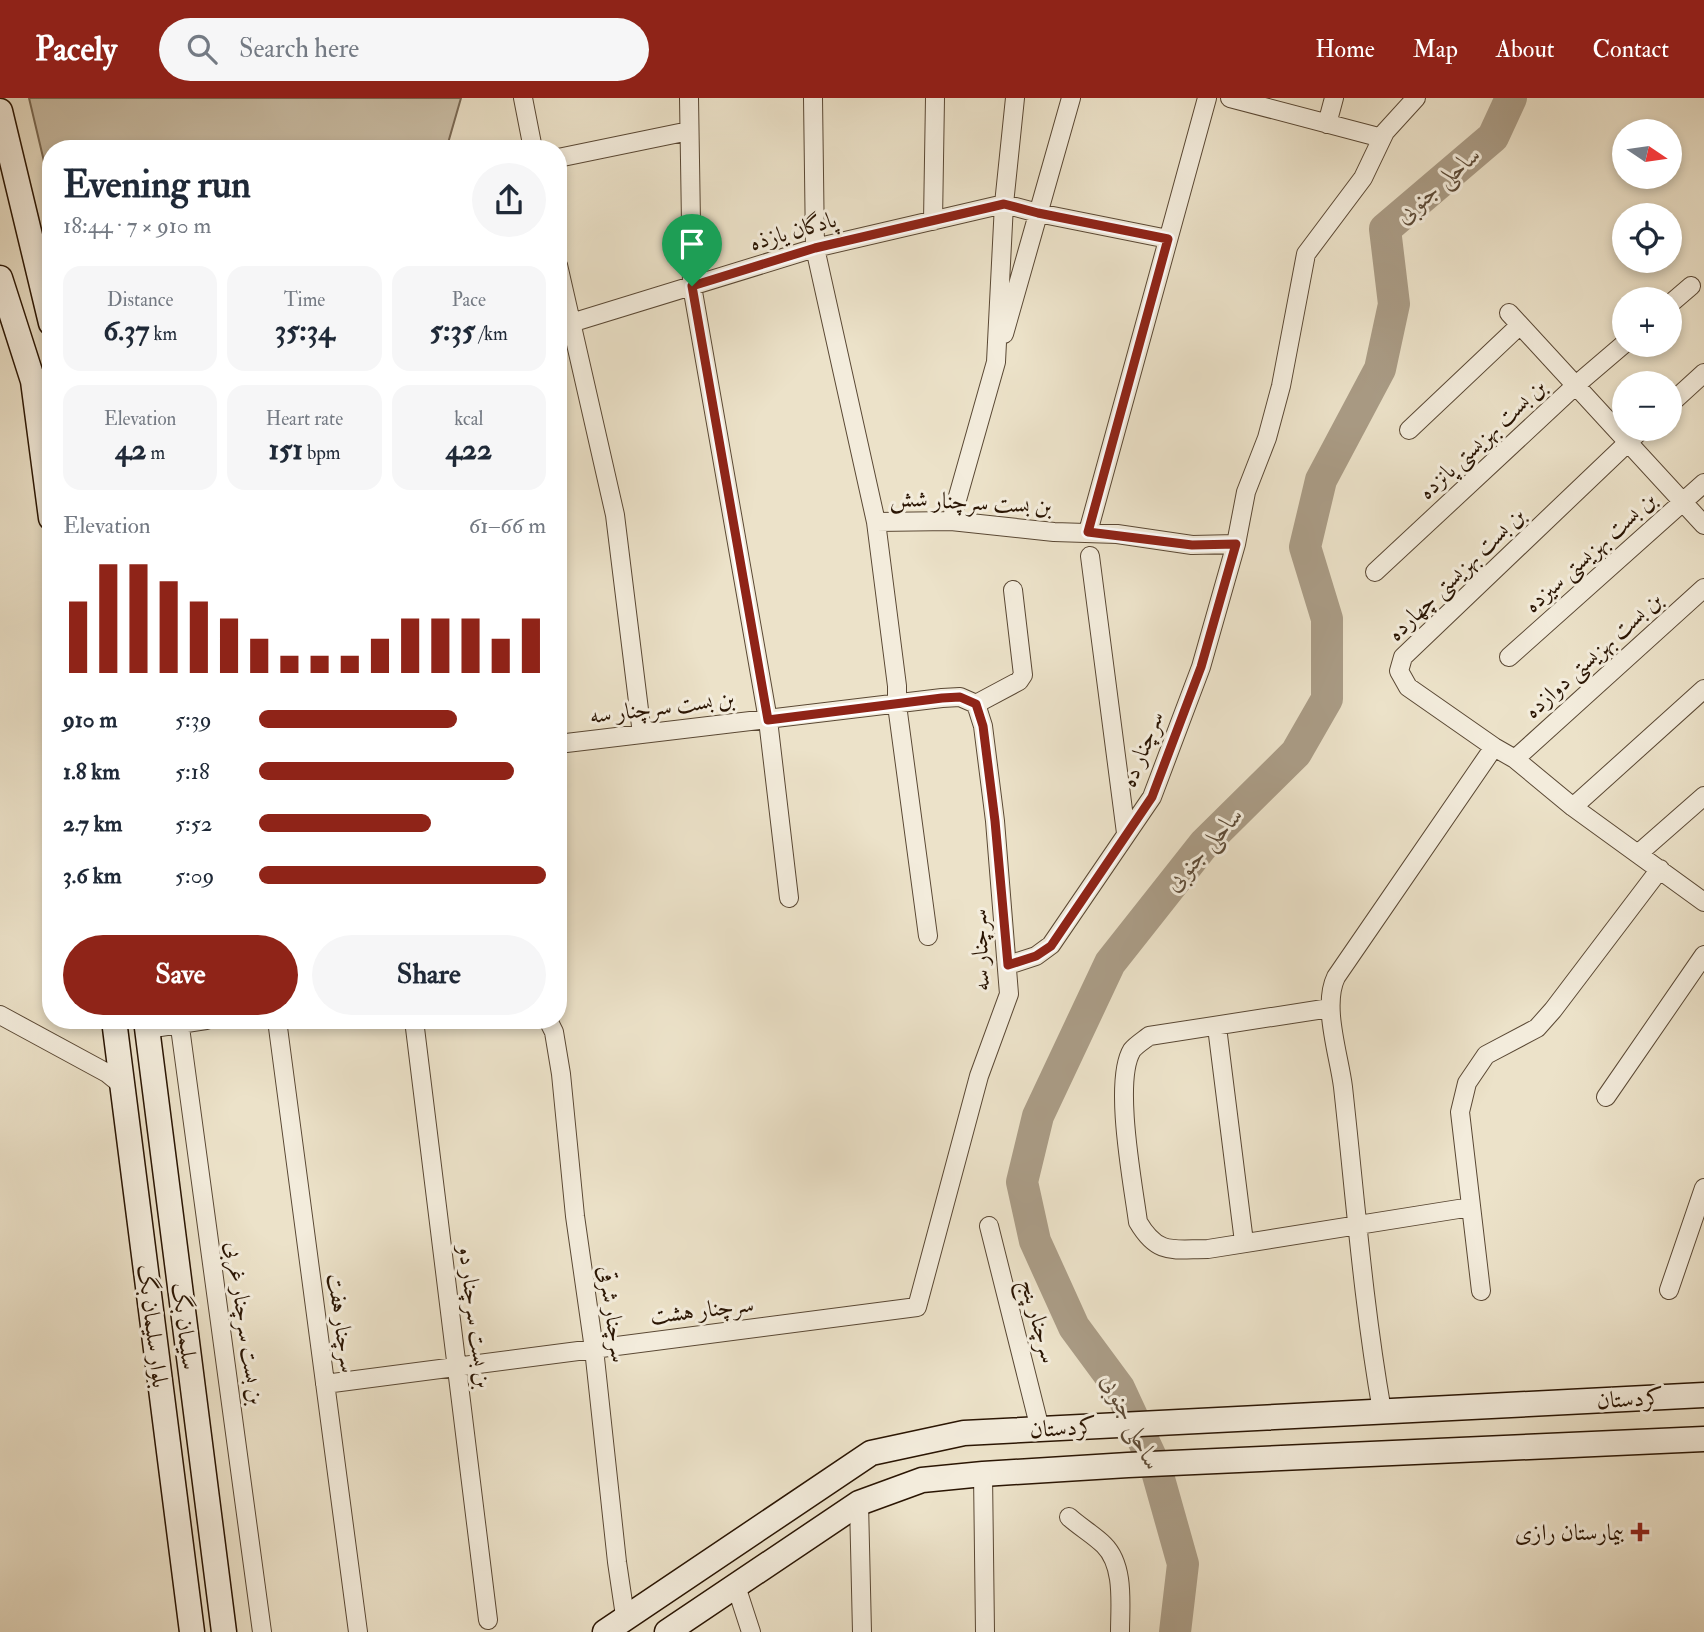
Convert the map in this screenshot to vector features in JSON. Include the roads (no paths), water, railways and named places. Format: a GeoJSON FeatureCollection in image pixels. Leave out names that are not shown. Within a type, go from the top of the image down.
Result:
{"type":"FeatureCollection","features":[{"type":"Feature","properties":{"kind":"main road"},"geometry":{"type":"LineString","coordinates":[[0,111],[42,286]]}},
{"type":"Feature","properties":{"kind":"main road"},"geometry":{"type":"LineString","coordinates":[[0,278],[42,379]]}},
{"type":"Feature","properties":{"kind":"main road","name":"بلوار سلیمان بگ"},"geometry":{"type":"LineString","coordinates":[[115,1029],[192,1632]]}},
{"type":"Feature","properties":{"kind":"main road","name":"سلیمان بگ"},"geometry":{"type":"LineString","coordinates":[[147,1029],[224,1632]]}},
{"type":"Feature","properties":{"kind":"main road","name":"کردستان"},"geometry":{"type":"LineString","coordinates":[[605,1632],[630,1624],[871,1453],[964,1433],[1704,1395]]}},
{"type":"Feature","properties":{"kind":"main road","name":"کردستان"},"geometry":{"type":"LineString","coordinates":[[667,1632],[859,1503],[922,1480],[1128,1465],[1704,1439]]}},
{"type":"Feature","properties":{"kind":"street"},"geometry":{"type":"LineString","coordinates":[[523,98],[531,140]]}},
{"type":"Feature","properties":{"kind":"street"},"geometry":{"type":"LineString","coordinates":[[689,98],[692,286],[768,720],[789,898]]}},
{"type":"Feature","properties":{"kind":"street"},"geometry":{"type":"LineString","coordinates":[[813,98],[815,248],[876,522]]}},
{"type":"Feature","properties":{"kind":"street"},"geometry":{"type":"LineString","coordinates":[[933,220],[935,98]]}},
{"type":"Feature","properties":{"kind":"street"},"geometry":{"type":"LineString","coordinates":[[996,362],[1004,204],[1015,98]]}},
{"type":"Feature","properties":{"kind":"street"},"geometry":{"type":"LineString","coordinates":[[951,521],[1071,98]]}},
{"type":"Feature","properties":{"kind":"street"},"geometry":{"type":"LineString","coordinates":[[1088,532],[1208,98]]}},
{"type":"Feature","properties":{"kind":"street"},"geometry":{"type":"LineString","coordinates":[[1230,98],[1382,138]]}},
{"type":"Feature","properties":{"kind":"street"},"geometry":{"type":"LineString","coordinates":[[1327,124],[1334,98]]}},
{"type":"Feature","properties":{"kind":"street"},"geometry":{"type":"LineString","coordinates":[[1236,544],[1246,492],[1267,438],[1281,386],[1306,254],[1363,178],[1382,138],[1416,98]]}},
{"type":"Feature","properties":{"kind":"street"},"geometry":{"type":"LineString","coordinates":[[567,156],[689,131]]}},
{"type":"Feature","properties":{"kind":"street"},"geometry":{"type":"LineString","coordinates":[[1004,204],[1168,239]]}},
{"type":"Feature","properties":{"kind":"street","name":"پادگان یازذه"},"geometry":{"type":"LineString","coordinates":[[567,325],[815,248],[1004,204]]}},
{"type":"Feature","properties":{"kind":"street"},"geometry":{"type":"LineString","coordinates":[[1682,294],[1691,286]]}},
{"type":"Feature","properties":{"kind":"street"},"geometry":{"type":"LineString","coordinates":[[1409,430],[1515,319],[1704,525]]}},
{"type":"Feature","properties":{"kind":"street"},"geometry":{"type":"LineString","coordinates":[[567,337],[615,515],[642,734]]}},
{"type":"Feature","properties":{"kind":"street","name":"بن بست بهزیستی پانزده"},"geometry":{"type":"LineString","coordinates":[[1375,572],[1612,354]]}},
{"type":"Feature","properties":{"kind":"street"},"geometry":{"type":"LineString","coordinates":[[1682,393],[1704,373]]}},
{"type":"Feature","properties":{"kind":"street","name":"بن بست بهزیستی چهارده"},"geometry":{"type":"LineString","coordinates":[[1494,747],[1409,687],[1400,675],[1400,663],[1403,657],[1628,442]]}},
{"type":"Feature","properties":{"kind":"street","name":"بن بست بهزیستی سیزده"},"geometry":{"type":"LineString","coordinates":[[1508,657],[1704,483]]}},
{"type":"Feature","properties":{"kind":"street","name":"بن بست سرچنار شش"},"geometry":{"type":"LineString","coordinates":[[928,936],[876,522],[951,521],[1054,532],[1088,532],[1192,545],[1236,544]]}},
{"type":"Feature","properties":{"kind":"street","name":"سرچنار ده"},"geometry":{"type":"LineString","coordinates":[[1008,965],[1036,956],[1051,946],[1152,797],[1201,667],[1236,544]]}},
{"type":"Feature","properties":{"kind":"street"},"geometry":{"type":"LineString","coordinates":[[1090,556],[1126,833]]}},
{"type":"Feature","properties":{"kind":"street","name":"بن بست بهزیستی دوازده"},"geometry":{"type":"LineString","coordinates":[[1515,759],[1704,588]]}},
{"type":"Feature","properties":{"kind":"street"},"geometry":{"type":"LineString","coordinates":[[897,705],[960,697],[976,704],[1019,681],[1023,675],[1013,590]]}},
{"type":"Feature","properties":{"kind":"street"},"geometry":{"type":"LineString","coordinates":[[1573,807],[1704,689]]}},
{"type":"Feature","properties":{"kind":"street","name":"سرچنار سه"},"geometry":{"type":"LineString","coordinates":[[918,1307],[979,1076],[1009,994],[995,821],[983,726],[976,704]]}},
{"type":"Feature","properties":{"kind":"street","name":"بن بست سرچنار سه"},"geometry":{"type":"LineString","coordinates":[[567,743],[897,705]]}},
{"type":"Feature","properties":{"kind":"street"},"geometry":{"type":"LineString","coordinates":[[1382,1411],[1369,1336],[1342,1086],[1330,1008],[1330,992],[1336,977],[1494,747],[1515,759],[1573,807],[1704,902]]}},
{"type":"Feature","properties":{"kind":"street"},"geometry":{"type":"LineString","coordinates":[[1639,853],[1704,796]]}},
{"type":"Feature","properties":{"kind":"street"},"geometry":{"type":"LineString","coordinates":[[1482,1291],[1460,1112],[1467,1083],[1486,1055],[1537,1028],[1660,869]]}},
{"type":"Feature","properties":{"kind":"street"},"geometry":{"type":"LineString","coordinates":[[1606,1097],[1704,955]]}},
{"type":"Feature","properties":{"kind":"street"},"geometry":{"type":"LineString","coordinates":[[1330,1008],[1149,1036],[1133,1049],[1123,1091],[1138,1222],[1148,1240],[1166,1249],[1208,1249],[1471,1207]]}},
{"type":"Feature","properties":{"kind":"street"},"geometry":{"type":"LineString","coordinates":[[0,1015],[107,1073],[123,1086]]}},
{"type":"Feature","properties":{"kind":"street"},"geometry":{"type":"LineString","coordinates":[[1217,1027],[1244,1242]]}},
{"type":"Feature","properties":{"kind":"street","name":"بن بست سرچنار غربی"},"geometry":{"type":"LineString","coordinates":[[180,1029],[262,1632]]}},
{"type":"Feature","properties":{"kind":"street","name":"سرچنار هفت"},"geometry":{"type":"LineString","coordinates":[[278,1029],[358,1632]]}},
{"type":"Feature","properties":{"kind":"street","name":"بن بست سرچنار دو"},"geometry":{"type":"LineString","coordinates":[[415,1029],[488,1620]]}},
{"type":"Feature","properties":{"kind":"street","name":"سرچنار شرقی"},"geometry":{"type":"LineString","coordinates":[[552,1029],[561,1074],[575,1216],[594,1349],[617,1562],[630,1624]]}},
{"type":"Feature","properties":{"kind":"street"},"geometry":{"type":"LineString","coordinates":[[1669,1290],[1704,1188]]}},
{"type":"Feature","properties":{"kind":"street","name":"سرچنار پنج"},"geometry":{"type":"LineString","coordinates":[[989,1226],[1040,1429]]}},
{"type":"Feature","properties":{"kind":"street","name":"سرچنار هشت"},"geometry":{"type":"LineString","coordinates":[[326,1384],[918,1307]]}},
{"type":"Feature","properties":{"kind":"street"},"geometry":{"type":"LineString","coordinates":[[983,1474],[985,1632]]}},
{"type":"Feature","properties":{"kind":"street"},"geometry":{"type":"LineString","coordinates":[[859,1503],[862,1632]]}},
{"type":"Feature","properties":{"kind":"street"},"geometry":{"type":"LineString","coordinates":[[1069,1517],[1106,1547],[1112,1556],[1119,1578],[1120,1632]]}},
{"type":"Feature","properties":{"kind":"street"},"geometry":{"type":"LineString","coordinates":[[736,1586],[751,1632]]}},
{"type":"Feature","properties":{"kind":"waterway","name":"ساحلی جنوبی"},"geometry":{"type":"LineString","coordinates":[[1175,1632],[1183,1564],[1156,1468],[1119,1388],[1074,1327],[1035,1241],[1022,1182],[1038,1116],[1110,963],[1204,844],[1296,753],[1327,699],[1327,619],[1305,547],[1321,480],[1380,369],[1394,304],[1385,229],[1493,137],[1511,98]]}},
{"type":"Feature","properties":{"kind":"place","name":"بیمارستان رازی"},"geometry":{"type":"Point","coordinates":[1640,1532]}}]}
